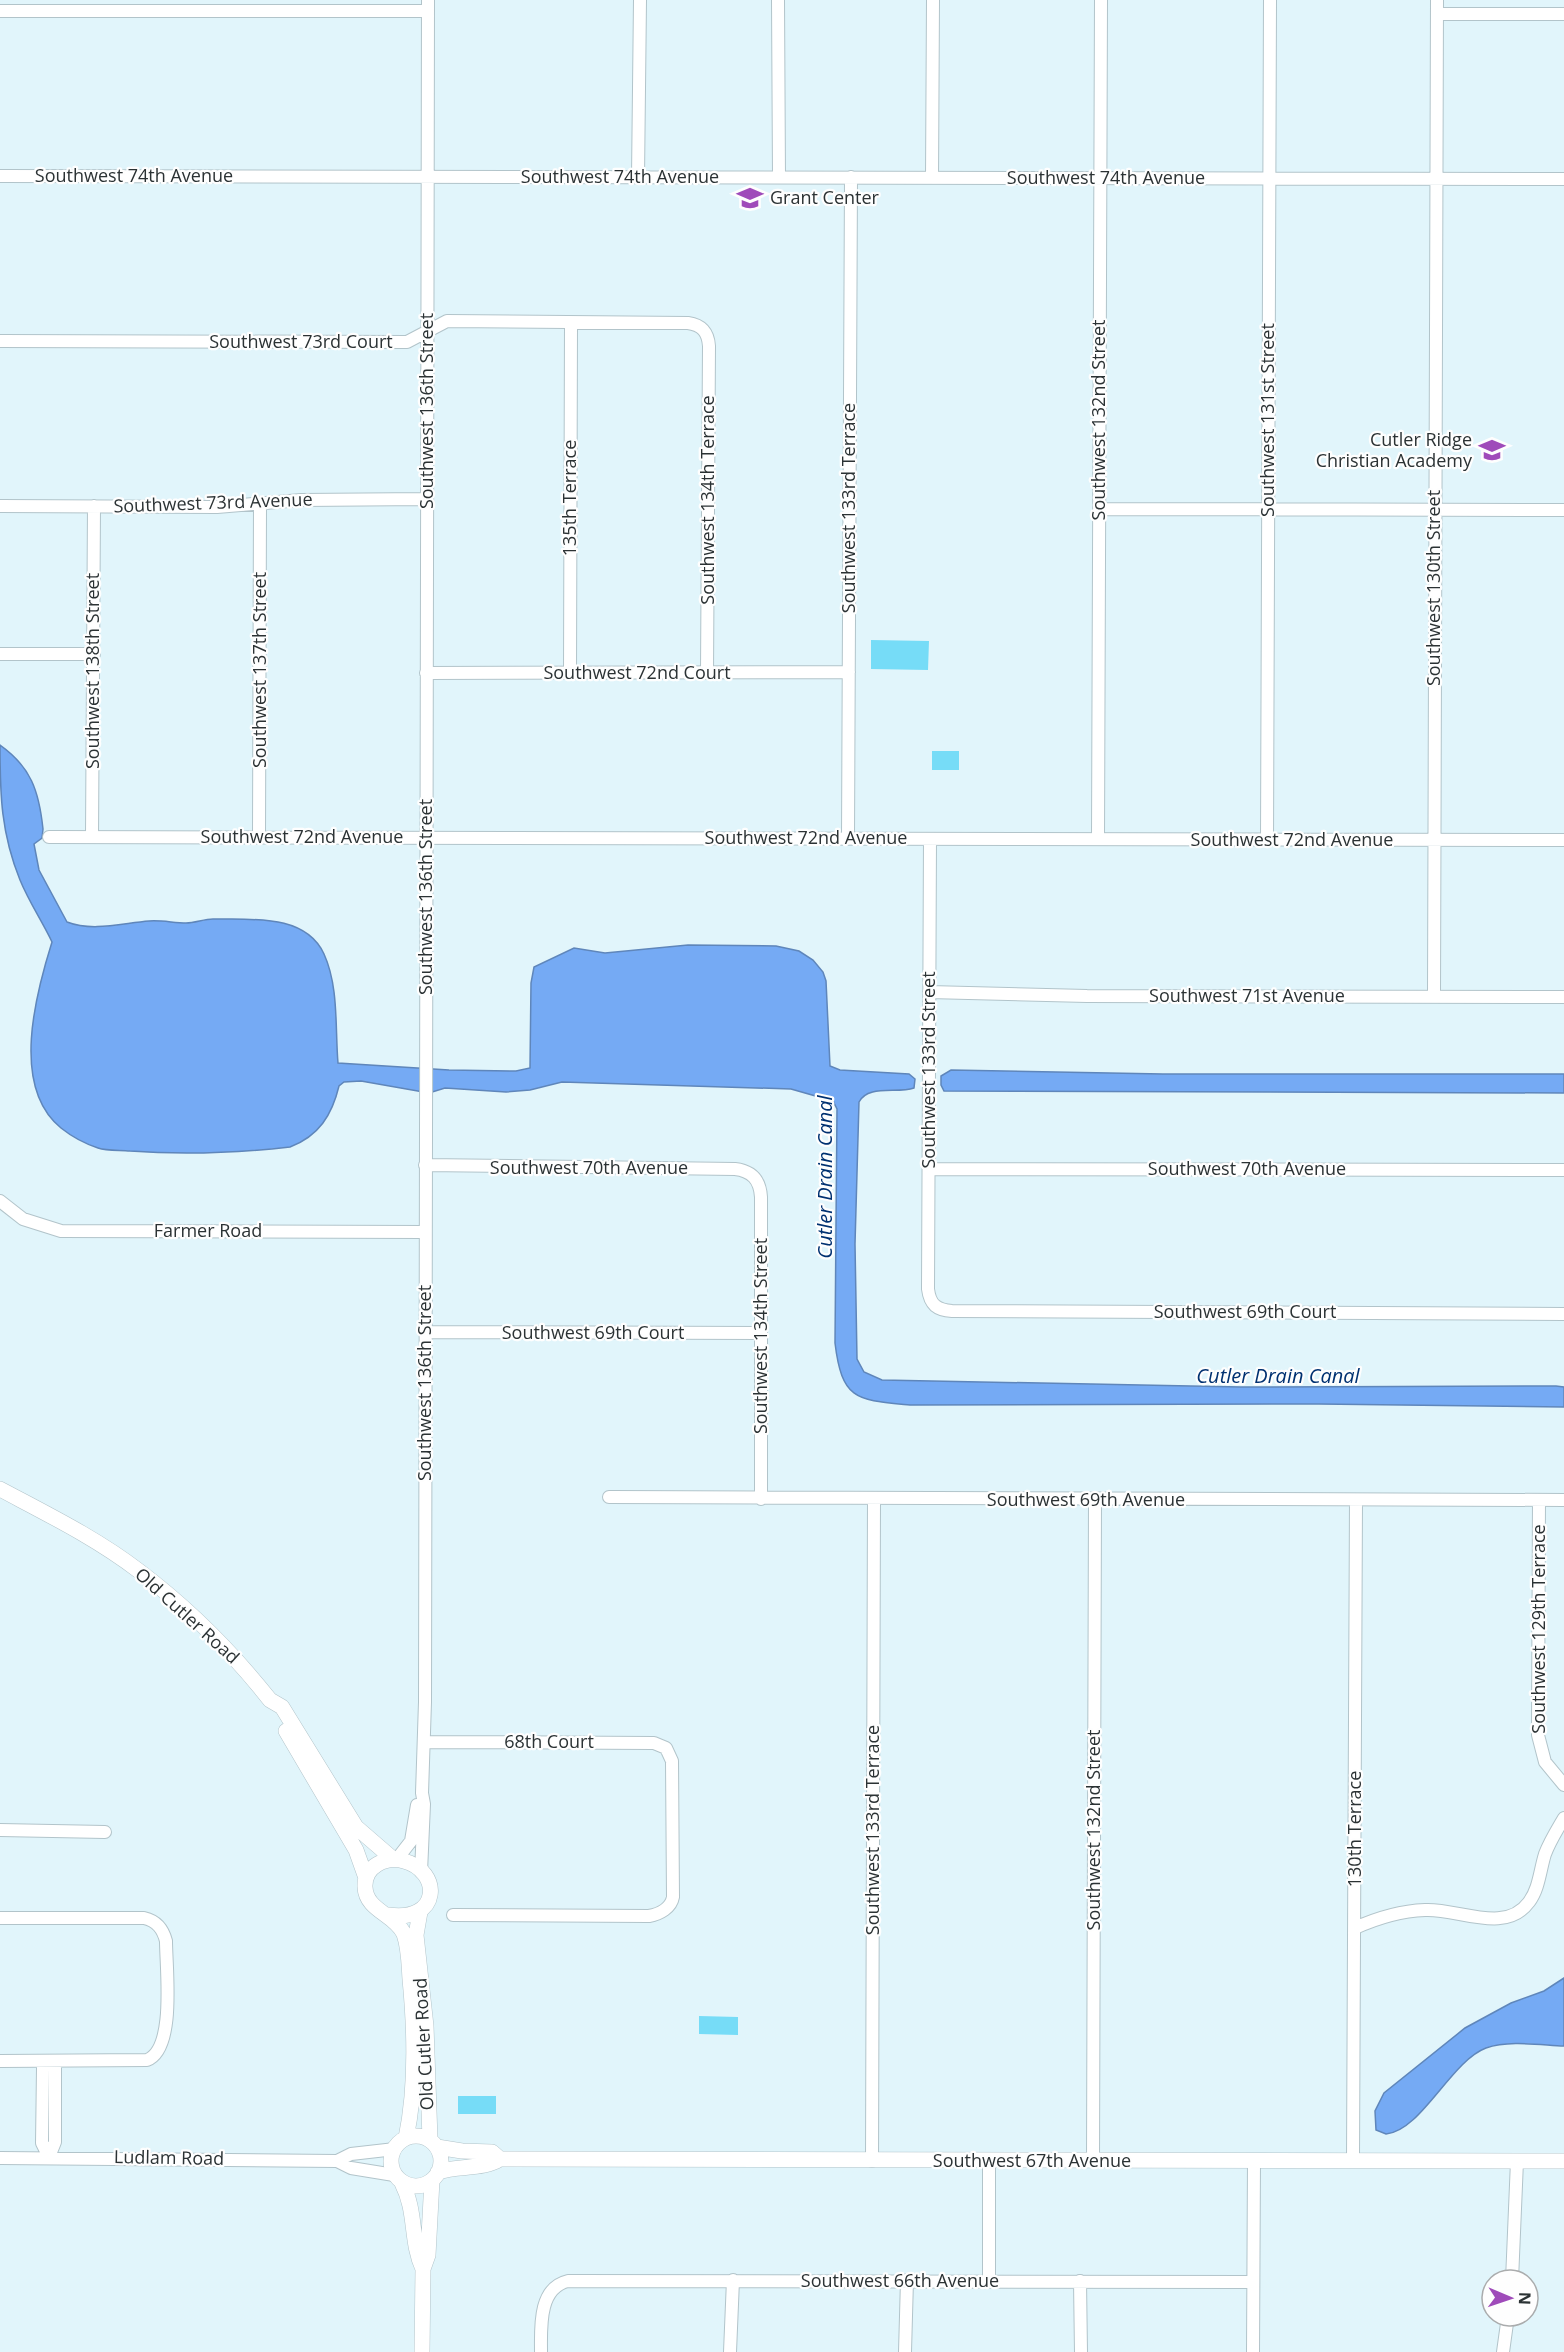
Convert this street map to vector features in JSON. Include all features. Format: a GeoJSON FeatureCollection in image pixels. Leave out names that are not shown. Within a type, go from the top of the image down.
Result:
{"type":"FeatureCollection","features":[{"type":"Feature","properties":{"kind":"main road","name":"Old Cutler Road"},"geometry":{"type":"LineString","coordinates":[[0,1489],[79,1532],[139,1570],[205,1628],[270,1700],[282,1707],[356,1827],[395,1859]]}},
{"type":"Feature","properties":{"kind":"main road","name":"Old Cutler Road"},"geometry":{"type":"LineString","coordinates":[[270,1700],[273,1712],[356,1850],[366,1878],[366,1894],[370,1902],[398,1923],[404,1935],[411,1993],[413,2074],[406,2138],[416,2135],[434,2143]]}},
{"type":"Feature","properties":{"kind":"main road"},"geometry":{"type":"LineString","coordinates":[[366,1878],[378,1863],[395,1859],[415,1866],[422,1872]]}},
{"type":"Feature","properties":{"kind":"main road","name":"Old Cutler Road"},"geometry":{"type":"LineString","coordinates":[[422,1872],[429,1885],[430,1895],[426,1906],[420,1912],[416,1935],[426,2026],[434,2143],[440,2158],[435,2176]]}},
{"type":"Feature","properties":{"kind":"main road"},"geometry":{"type":"LineString","coordinates":[[388,1914],[410,1916],[420,1912]]}},
{"type":"Feature","properties":{"kind":"main road"},"geometry":{"type":"LineString","coordinates":[[406,2138],[395,2149],[392,2165],[412,2209],[417,2257],[423,2270]]}},
{"type":"Feature","properties":{"kind":"main road","name":"Southwest 67th Avenue"},"geometry":{"type":"LineString","coordinates":[[434,2143],[462,2151],[492,2152],[500,2159]]}},
{"type":"Feature","properties":{"kind":"main road","name":"Southwest 67th Avenue"},"geometry":{"type":"LineString","coordinates":[[435,2176],[454,2168],[492,2165],[500,2159],[989,2162],[1353,2159],[1564,2161]]}},
{"type":"Feature","properties":{"kind":"main road"},"geometry":{"type":"LineString","coordinates":[[398,2179],[415,2187],[435,2176]]}},
{"type":"Feature","properties":{"kind":"main road"},"geometry":{"type":"LineString","coordinates":[[422,2352],[423,2270],[428,2255],[435,2176]]}},
{"type":"Feature","properties":{"kind":"street"},"geometry":{"type":"LineString","coordinates":[[638,177],[640,0]]}},
{"type":"Feature","properties":{"kind":"street"},"geometry":{"type":"LineString","coordinates":[[778,0],[778,177]]}},
{"type":"Feature","properties":{"kind":"street"},"geometry":{"type":"LineString","coordinates":[[932,178],[933,0]]}},
{"type":"Feature","properties":{"kind":"street","name":"Southwest 132nd Street"},"geometry":{"type":"LineString","coordinates":[[1098,839],[1101,0]]}},
{"type":"Feature","properties":{"kind":"street","name":"Southwest 131st Street"},"geometry":{"type":"LineString","coordinates":[[1267,840],[1270,0]]}},
{"type":"Feature","properties":{"kind":"street","name":"Southwest 130th Street"},"geometry":{"type":"LineString","coordinates":[[1434,997],[1437,0]]}},
{"type":"Feature","properties":{"kind":"street"},"geometry":{"type":"LineString","coordinates":[[0,11],[428,6]]}},
{"type":"Feature","properties":{"kind":"street","name":"Southwest 136th Street"},"geometry":{"type":"LineString","coordinates":[[395,1859],[411,1841],[422,1793],[424,1742],[428,6]]}},
{"type":"Feature","properties":{"kind":"street"},"geometry":{"type":"LineString","coordinates":[[1437,14],[1564,14]]}},
{"type":"Feature","properties":{"kind":"street","name":"Southwest 74th Avenue"},"geometry":{"type":"LineString","coordinates":[[0,176],[1564,179]]}},
{"type":"Feature","properties":{"kind":"street","name":"Southwest 133rd Terrace"},"geometry":{"type":"LineString","coordinates":[[848,838],[851,177]]}},
{"type":"Feature","properties":{"kind":"street","name":"Southwest 73rd Court"},"geometry":{"type":"LineString","coordinates":[[0,341],[407,342],[447,321],[688,323],[704,329]]}},
{"type":"Feature","properties":{"kind":"street","name":"135th Terrace"},"geometry":{"type":"LineString","coordinates":[[570,673],[571,323]]}},
{"type":"Feature","properties":{"kind":"street","name":"Southwest 134th Terrace"},"geometry":{"type":"LineString","coordinates":[[704,329],[709,352],[707,672]]}},
{"type":"Feature","properties":{"kind":"street","name":"Southwest 73rd Avenue"},"geometry":{"type":"LineString","coordinates":[[0,506],[217,507],[301,500],[427,499]]}},
{"type":"Feature","properties":{"kind":"street","name":"Southwest 137th Street"},"geometry":{"type":"LineString","coordinates":[[259,837],[260,503]]}},
{"type":"Feature","properties":{"kind":"street","name":"Southwest 138th Street"},"geometry":{"type":"LineString","coordinates":[[92,836],[94,506]]}},
{"type":"Feature","properties":{"kind":"street"},"geometry":{"type":"LineString","coordinates":[[1099,508],[1564,510]]}},
{"type":"Feature","properties":{"kind":"street"},"geometry":{"type":"LineString","coordinates":[[0,654],[94,654]]}},
{"type":"Feature","properties":{"kind":"street","name":"Southwest 72nd Court"},"geometry":{"type":"LineString","coordinates":[[426,673],[849,672]]}},
{"type":"Feature","properties":{"kind":"street","name":"Southwest 72nd Avenue"},"geometry":{"type":"LineString","coordinates":[[49,837],[1564,840]]}},
{"type":"Feature","properties":{"kind":"street","name":"Southwest 133rd Street"},"geometry":{"type":"LineString","coordinates":[[930,839],[928,1289],[931,1301]]}},
{"type":"Feature","properties":{"kind":"street","name":"Southwest 71st Avenue"},"geometry":{"type":"LineString","coordinates":[[929,992],[1087,996],[1564,997]]}},
{"type":"Feature","properties":{"kind":"street","name":"Southwest 70th Avenue"},"geometry":{"type":"LineString","coordinates":[[425,1165],[735,1169],[752,1175]]}},
{"type":"Feature","properties":{"kind":"street","name":"Southwest 70th Avenue"},"geometry":{"type":"LineString","coordinates":[[929,1169],[1564,1170]]}},
{"type":"Feature","properties":{"kind":"street","name":"Southwest 134th Street"},"geometry":{"type":"LineString","coordinates":[[752,1175],[759,1184],[761,1197],[761,1499]]}},
{"type":"Feature","properties":{"kind":"street","name":"Farmer Road"},"geometry":{"type":"LineString","coordinates":[[0,1201],[23,1219],[61,1231],[425,1232]]}},
{"type":"Feature","properties":{"kind":"street","name":"Southwest 69th Court"},"geometry":{"type":"LineString","coordinates":[[931,1301],[940,1309],[952,1311],[1564,1314]]}},
{"type":"Feature","properties":{"kind":"street","name":"Southwest 69th Court"},"geometry":{"type":"LineString","coordinates":[[426,1332],[761,1333]]}},
{"type":"Feature","properties":{"kind":"street","name":"Southwest 69th Avenue"},"geometry":{"type":"LineString","coordinates":[[609,1497],[1564,1500]]}},
{"type":"Feature","properties":{"kind":"street","name":"Southwest 133rd Terrace"},"geometry":{"type":"LineString","coordinates":[[872,2161],[874,1499]]}},
{"type":"Feature","properties":{"kind":"street","name":"Southwest 132nd Street"},"geometry":{"type":"LineString","coordinates":[[1093,2161],[1095,1500]]}},
{"type":"Feature","properties":{"kind":"street","name":"130th Terrace"},"geometry":{"type":"LineString","coordinates":[[1353,2159],[1356,1500]]}},
{"type":"Feature","properties":{"kind":"street","name":"Southwest 129th Terrace"},"geometry":{"type":"LineString","coordinates":[[1539,1500],[1538,1735],[1545,1762],[1564,1785]]}},
{"type":"Feature","properties":{"kind":"street","name":"68th Court"},"geometry":{"type":"LineString","coordinates":[[424,1742],[654,1743],[666,1748],[673,1767],[672,1902],[662,1911],[649,1916],[453,1914]]}},
{"type":"Feature","properties":{"kind":"street","name":"Southwest 136th Street"},"geometry":{"type":"LineString","coordinates":[[422,1793],[424,1804],[422,1872]]}},
{"type":"Feature","properties":{"kind":"street"},"geometry":{"type":"LineString","coordinates":[[1355,1928],[1382,1918],[1419,1910],[1442,1910],[1488,1918],[1516,1914],[1533,1897],[1549,1844],[1564,1818]]}},
{"type":"Feature","properties":{"kind":"street"},"geometry":{"type":"LineString","coordinates":[[0,1830],[105,1832]]}},
{"type":"Feature","properties":{"kind":"street"},"geometry":{"type":"LineString","coordinates":[[0,1918],[144,1918],[158,1925],[166,1941],[166,2030],[162,2047],[156,2056],[136,2062],[0,2061]]}},
{"type":"Feature","properties":{"kind":"street"},"geometry":{"type":"LineString","coordinates":[[49,2061],[55,2068],[55,2142],[49,2157]]}},
{"type":"Feature","properties":{"kind":"street","name":"Ludlam Road"},"geometry":{"type":"LineString","coordinates":[[337,2161],[351,2154],[395,2149]]}},
{"type":"Feature","properties":{"kind":"street","name":"Ludlam Road"},"geometry":{"type":"LineString","coordinates":[[0,2158],[337,2161],[351,2168],[398,2179]]}},
{"type":"Feature","properties":{"kind":"street"},"geometry":{"type":"LineString","coordinates":[[1253,2352],[1254,2160]]}},
{"type":"Feature","properties":{"kind":"street"},"geometry":{"type":"LineString","coordinates":[[1513,2268],[1517,2161]]}},
{"type":"Feature","properties":{"kind":"street"},"geometry":{"type":"LineString","coordinates":[[989,2162],[989,2281]]}},
{"type":"Feature","properties":{"kind":"street"},"geometry":{"type":"LineString","coordinates":[[730,2352],[733,2280]]}},
{"type":"Feature","properties":{"kind":"street"},"geometry":{"type":"LineString","coordinates":[[905,2352],[907,2280]]}},
{"type":"Feature","properties":{"kind":"street","name":"Southwest 66th Avenue"},"geometry":{"type":"LineString","coordinates":[[541,2352],[542,2317],[551,2291],[561,2282],[568,2281],[1253,2282]]}},
{"type":"Feature","properties":{"kind":"street"},"geometry":{"type":"LineString","coordinates":[[1080,2281],[1081,2352]]}},
{"type":"Feature","properties":{"kind":"street"},"geometry":{"type":"LineString","coordinates":[[1503,2352],[1506,2328]]}},
{"type":"Feature","properties":{"kind":"shaded area"},"geometry":{"type":"Polygon","coordinates":[[[871,640],[929,641],[928,670],[871,669],[871,640]]]}},
{"type":"Feature","properties":{"kind":"shaded area"},"geometry":{"type":"Polygon","coordinates":[[[0,745],[19,762],[32,781],[39,803],[43,829],[42,838],[34,844],[39,870],[67,922],[98,927],[149,921],[186,923],[213,919],[259,920],[275,921],[304,931],[315,941],[329,967],[336,1008],[338,1063],[449,1070],[516,1071],[530,1068],[531,983],[534,967],[574,948],[605,953],[688,945],[776,946],[799,951],[813,960],[823,972],[826,981],[830,1066],[840,1070],[909,1074],[915,1079],[914,1088],[876,1091],[863,1096],[859,1102],[855,1244],[857,1359],[864,1372],[882,1380],[1241,1387],[1556,1386],[1564,1387],[1564,1407],[1319,1404],[910,1405],[877,1401],[855,1394],[842,1376],[835,1343],[837,1109],[833,1101],[791,1089],[562,1082],[530,1090],[506,1092],[445,1088],[429,1093],[361,1081],[344,1082],[339,1086],[323,1123],[309,1137],[290,1147],[190,1153],[98,1148],[61,1128],[45,1110],[36,1089],[31,1039],[39,987],[52,942],[24,888],[9,846],[1,797],[0,745]]]}},
{"type":"Feature","properties":{"kind":"shaded area"},"geometry":{"type":"Polygon","coordinates":[[[932,751],[959,751],[959,770],[932,770],[932,751]]]}},
{"type":"Feature","properties":{"kind":"shaded area"},"geometry":{"type":"Polygon","coordinates":[[[951,1070],[1163,1074],[1564,1074],[1564,1093],[944,1091],[941,1076],[951,1070]]]}},
{"type":"Feature","properties":{"kind":"shaded area"},"geometry":{"type":"Polygon","coordinates":[[[1564,1978],[1564,2046],[1514,2044],[1486,2048],[1473,2055],[1461,2066],[1424,2109],[1399,2130],[1386,2134],[1376,2130],[1375,2111],[1384,2093],[1465,2028],[1511,2003],[1544,1991],[1564,1978]]]}},
{"type":"Feature","properties":{"kind":"shaded area"},"geometry":{"type":"Polygon","coordinates":[[[699,2016],[738,2017],[738,2035],[699,2034],[699,2016]]]}},
{"type":"Feature","properties":{"kind":"shaded area"},"geometry":{"type":"Polygon","coordinates":[[[458,2096],[496,2096],[496,2114],[458,2114],[458,2096]]]}},
{"type":"Feature","properties":{"kind":"place","name":"Grant Center"},"geometry":{"type":"Point","coordinates":[750,198]}},
{"type":"Feature","properties":{"kind":"place","name":"Cutler Ridge Christian Academy"},"geometry":{"type":"Point","coordinates":[1492,450]}},
{"type":"Feature","properties":{"kind":"water label","name":"Cutler Drain Canal"},"geometry":{"type":"Point","coordinates":[825,1177]}},
{"type":"Feature","properties":{"kind":"water label","name":"Cutler Drain Canal"},"geometry":{"type":"Point","coordinates":[1278,1376]}}]}
